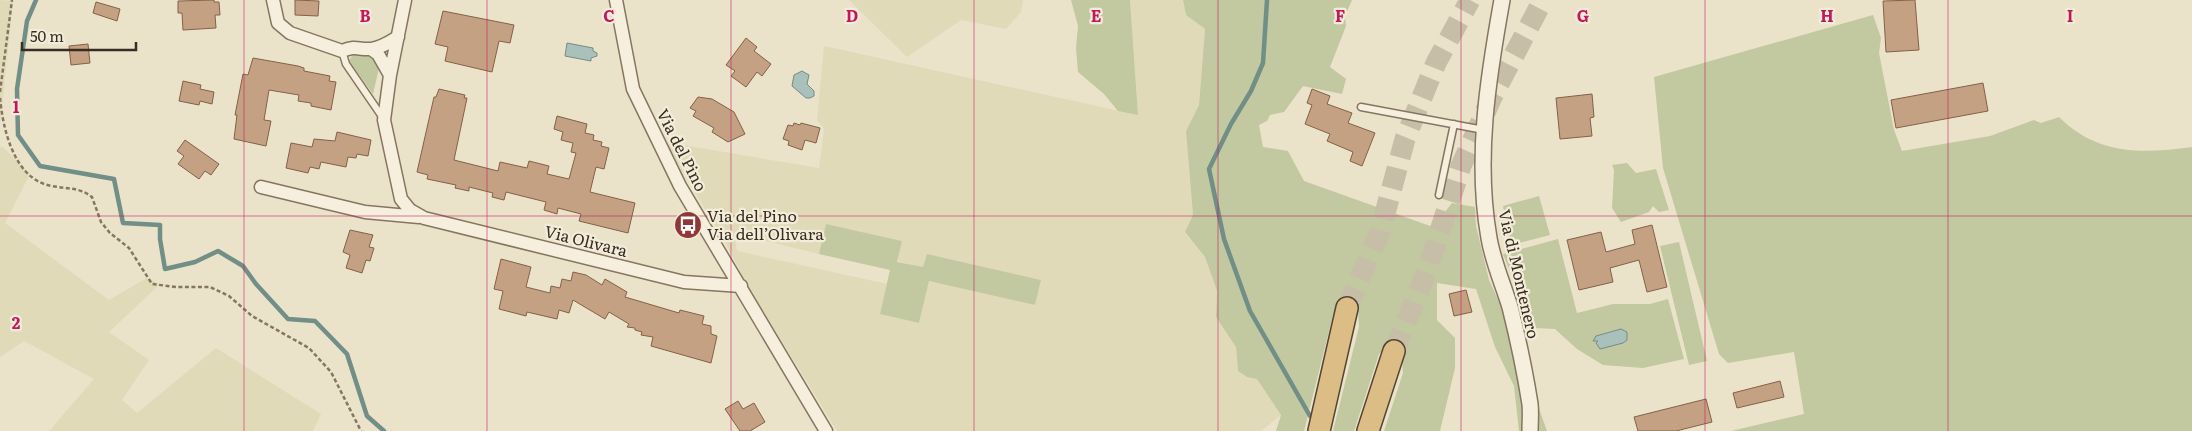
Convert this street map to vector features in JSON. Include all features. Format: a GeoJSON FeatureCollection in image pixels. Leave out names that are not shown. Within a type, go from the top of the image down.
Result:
{"type":"FeatureCollection","features":[{"type":"Feature","properties":{"kind":"highway"},"geometry":{"type":"LineString","coordinates":[[1318,431],[1347,308]]}},
{"type":"Feature","properties":{"kind":"highway"},"geometry":{"type":"LineString","coordinates":[[1368,431],[1394,351]]}},
{"type":"Feature","properties":{"kind":"street"},"geometry":{"type":"LineString","coordinates":[[273,0],[278,23],[290,33],[342,51],[355,46],[371,48],[385,44],[398,37]]}},
{"type":"Feature","properties":{"kind":"street","name":"Via Olivara"},"geometry":{"type":"LineString","coordinates":[[405,0],[390,75],[384,120],[401,199],[410,210],[424,218]]}},
{"type":"Feature","properties":{"kind":"street","name":"Via del Pino"},"geometry":{"type":"LineString","coordinates":[[616,0],[633,89],[680,186],[826,431]]}},
{"type":"Feature","properties":{"kind":"street","name":"Via di Montenero"},"geometry":{"type":"LineString","coordinates":[[1502,0],[1489,69],[1484,130],[1484,200],[1489,239],[1511,314],[1530,406],[1530,431]]}},
{"type":"Feature","properties":{"kind":"street"},"geometry":{"type":"LineString","coordinates":[[371,48],[378,54],[390,75]]}},
{"type":"Feature","properties":{"kind":"street","name":"Via Olivara"},"geometry":{"type":"LineString","coordinates":[[260,187],[365,212],[424,218],[684,282],[741,286]]}},
{"type":"Feature","properties":{"kind":"street","name":"Via di Montenero"},"geometry":{"type":"LineString","coordinates":[[1530,406],[1541,431]]}},
{"type":"Feature","properties":{"kind":"lane"},"geometry":{"type":"LineString","coordinates":[[342,51],[346,64],[384,120]]}},
{"type":"Feature","properties":{"kind":"lane"},"geometry":{"type":"LineString","coordinates":[[1360,106],[1484,130]]}},
{"type":"Feature","properties":{"kind":"lane"},"geometry":{"type":"LineString","coordinates":[[1438,195],[1454,124]]}},
{"type":"Feature","properties":{"kind":"path"},"geometry":{"type":"LineString","coordinates":[[0,92],[12,0]]}},
{"type":"Feature","properties":{"kind":"path"},"geometry":{"type":"LineString","coordinates":[[0,98],[3,127],[7,142],[27,173],[50,186],[76,188],[92,197],[101,222],[110,233],[129,248],[152,284],[176,288],[210,287],[229,296],[252,316],[309,348],[332,372],[361,431]]}},
{"type":"Feature","properties":{"kind":"shaded area"},"geometry":{"type":"Polygon","coordinates":[[[0,0],[13,1],[0,127],[0,0]]]}},
{"type":"Feature","properties":{"kind":"shaded area"},"geometry":{"type":"Polygon","coordinates":[[[849,0],[1023,0],[1021,12],[1006,29],[961,20],[907,57],[849,0]]]}},
{"type":"Feature","properties":{"kind":"shaded area"},"geometry":{"type":"Polygon","coordinates":[[[1130,0],[1183,0],[1186,15],[1205,29],[1199,105],[1186,131],[1193,216],[1185,233],[1205,257],[1217,291],[1216,317],[1236,347],[1238,371],[1247,377],[1257,379],[1281,415],[1261,431],[837,431],[745,281],[729,249],[665,142],[819,168],[824,129],[817,120],[824,46],[1138,115],[1130,0]],[[826,224],[819,254],[734,233],[737,251],[887,284],[880,314],[919,323],[929,281],[1035,305],[1041,280],[927,254],[923,268],[897,261],[902,241],[826,224]]]}},
{"type":"Feature","properties":{"kind":"shaded area"},"geometry":{"type":"Polygon","coordinates":[[[2,146],[30,174],[5,223],[109,300],[147,278],[160,284],[109,332],[149,360],[122,400],[137,413],[216,348],[321,414],[313,431],[49,431],[94,379],[24,341],[0,357],[0,148],[2,146]]]}},
{"type":"Feature","properties":{"kind":"green space"},"geometry":{"type":"Polygon","coordinates":[[[1071,0],[1130,0],[1138,115],[1118,111],[1104,94],[1078,72],[1076,48],[1078,26],[1071,0]]]}},
{"type":"Feature","properties":{"kind":"green space"},"geometry":{"type":"Polygon","coordinates":[[[1183,0],[1352,0],[1345,16],[1346,26],[1330,67],[1346,79],[1342,94],[1303,86],[1284,112],[1270,115],[1267,121],[1259,125],[1263,147],[1288,151],[1304,181],[1433,227],[1452,203],[1475,207],[1476,226],[1489,280],[1508,321],[1547,431],[1519,431],[1514,386],[1495,347],[1476,289],[1437,283],[1437,320],[1455,338],[1455,368],[1440,431],[1384,431],[1403,373],[1402,359],[1387,346],[1379,354],[1354,431],[1333,431],[1359,327],[1358,310],[1349,302],[1341,306],[1333,315],[1304,431],[1276,431],[1281,415],[1257,379],[1247,377],[1238,371],[1236,347],[1216,317],[1217,291],[1205,257],[1185,232],[1193,215],[1186,131],[1199,105],[1205,29],[1186,15],[1183,0]]]}},
{"type":"Feature","properties":{"kind":"green space"},"geometry":{"type":"Polygon","coordinates":[[[1873,15],[1881,38],[1879,53],[1894,130],[1902,151],[1990,136],[2034,120],[2041,123],[2059,117],[2089,139],[2121,149],[2155,151],[2192,147],[2192,431],[1731,431],[1804,414],[1794,352],[1728,363],[1719,354],[1663,168],[1654,77],[1873,15]]]}},
{"type":"Feature","properties":{"kind":"green space"},"geometry":{"type":"Polygon","coordinates":[[[354,52],[371,53],[379,68],[373,94],[349,61],[354,52]]]}},
{"type":"Feature","properties":{"kind":"green space"},"geometry":{"type":"Polygon","coordinates":[[[1627,163],[1636,173],[1656,169],[1669,210],[1659,212],[1653,206],[1649,212],[1621,222],[1612,208],[1614,170],[1612,165],[1627,163]]]}},
{"type":"Feature","properties":{"kind":"green space"},"geometry":{"type":"Polygon","coordinates":[[[1539,196],[1550,235],[1511,245],[1503,206],[1539,196]]]}},
{"type":"Feature","properties":{"kind":"green space"},"geometry":{"type":"Polygon","coordinates":[[[826,224],[902,241],[897,262],[923,267],[927,254],[1041,280],[1035,305],[929,281],[919,323],[880,314],[890,270],[819,254],[826,224]]]}},
{"type":"Feature","properties":{"kind":"green space"},"geometry":{"type":"Polygon","coordinates":[[[1558,239],[1577,313],[1613,304],[1650,304],[1668,299],[1684,359],[1643,368],[1603,365],[1577,349],[1555,329],[1533,328],[1503,254],[1558,239]]]}},
{"type":"Feature","properties":{"kind":"green space"},"geometry":{"type":"Polygon","coordinates":[[[1679,242],[1707,361],[1689,365],[1660,246],[1679,242]]]}},
{"type":"Feature","properties":{"kind":"water"},"geometry":{"type":"Polygon","coordinates":[[[567,43],[593,48],[597,56],[591,58],[591,61],[565,56],[567,43]]]}},
{"type":"Feature","properties":{"kind":"water"},"geometry":{"type":"Polygon","coordinates":[[[802,71],[809,75],[807,84],[814,91],[814,96],[810,98],[806,98],[792,86],[794,75],[802,71]]]}},
{"type":"Feature","properties":{"kind":"water"},"geometry":{"type":"Polygon","coordinates":[[[1621,329],[1627,332],[1627,340],[1623,343],[1600,349],[1596,343],[1598,341],[1593,341],[1596,336],[1621,329]]]}},
{"type":"Feature","properties":{"kind":"building"},"geometry":{"type":"Polygon","coordinates":[[[214,0],[214,2],[219,2],[220,15],[215,15],[216,28],[183,30],[182,13],[178,13],[178,1],[214,0]]]}},
{"type":"Feature","properties":{"kind":"building"},"geometry":{"type":"Polygon","coordinates":[[[295,0],[319,1],[318,16],[295,15],[295,0]]]}},
{"type":"Feature","properties":{"kind":"building"},"geometry":{"type":"Polygon","coordinates":[[[1915,0],[1919,50],[1886,52],[1883,1],[1915,0]]]}},
{"type":"Feature","properties":{"kind":"building"},"geometry":{"type":"Polygon","coordinates":[[[96,2],[120,9],[117,21],[93,13],[96,2]]]}},
{"type":"Feature","properties":{"kind":"building"},"geometry":{"type":"Polygon","coordinates":[[[443,11],[514,25],[510,43],[499,41],[492,72],[445,61],[448,47],[435,44],[443,11]]]}},
{"type":"Feature","properties":{"kind":"building"},"geometry":{"type":"Polygon","coordinates":[[[746,38],[757,47],[754,51],[771,64],[762,76],[757,72],[746,87],[731,76],[735,71],[726,65],[746,38]]]}},
{"type":"Feature","properties":{"kind":"building"},"geometry":{"type":"Polygon","coordinates":[[[88,44],[90,63],[71,65],[69,46],[88,44]]]}},
{"type":"Feature","properties":{"kind":"building"},"geometry":{"type":"Polygon","coordinates":[[[253,58],[298,66],[304,68],[304,71],[330,76],[329,81],[336,82],[331,110],[298,101],[299,95],[269,90],[264,120],[271,121],[266,146],[234,139],[237,115],[235,115],[243,74],[248,75],[253,58]]]}},
{"type":"Feature","properties":{"kind":"building"},"geometry":{"type":"Polygon","coordinates":[[[183,81],[201,85],[200,89],[214,92],[212,104],[200,101],[199,105],[179,101],[183,81]]]}},
{"type":"Feature","properties":{"kind":"building"},"geometry":{"type":"Polygon","coordinates":[[[1983,83],[1988,111],[1896,128],[1891,100],[1983,83]]]}},
{"type":"Feature","properties":{"kind":"building"},"geometry":{"type":"Polygon","coordinates":[[[439,89],[465,95],[464,98],[467,98],[454,160],[498,171],[500,162],[527,168],[529,161],[549,166],[547,174],[569,179],[576,153],[571,152],[573,143],[561,140],[563,132],[554,129],[557,116],[587,124],[585,133],[594,135],[593,140],[602,142],[601,146],[609,148],[604,169],[596,167],[590,192],[635,203],[628,233],[579,221],[581,214],[558,208],[557,214],[544,210],[546,202],[506,192],[504,200],[492,197],[493,193],[469,187],[469,191],[455,188],[456,185],[427,179],[428,175],[417,172],[434,97],[436,97],[439,89]]]}},
{"type":"Feature","properties":{"kind":"building"},"geometry":{"type":"Polygon","coordinates":[[[1312,89],[1330,96],[1327,104],[1352,113],[1348,123],[1375,133],[1362,166],[1350,161],[1353,152],[1327,141],[1330,134],[1305,124],[1312,105],[1307,103],[1312,89]]]}},
{"type":"Feature","properties":{"kind":"building"},"geometry":{"type":"Polygon","coordinates":[[[1592,94],[1594,117],[1590,118],[1592,136],[1560,139],[1556,98],[1592,94]]]}},
{"type":"Feature","properties":{"kind":"building"},"geometry":{"type":"Polygon","coordinates":[[[698,97],[712,99],[734,112],[745,134],[728,142],[712,132],[714,128],[693,116],[696,111],[690,108],[698,97]]]}},
{"type":"Feature","properties":{"kind":"building"},"geometry":{"type":"Polygon","coordinates":[[[794,123],[820,128],[816,143],[805,140],[802,150],[788,145],[789,141],[783,139],[788,125],[793,126],[794,123]]]}},
{"type":"Feature","properties":{"kind":"building"},"geometry":{"type":"Polygon","coordinates":[[[337,132],[371,140],[368,156],[357,154],[356,158],[348,157],[346,167],[321,162],[319,169],[310,167],[308,173],[286,168],[291,143],[312,147],[314,139],[335,141],[337,132]]]}},
{"type":"Feature","properties":{"kind":"building"},"geometry":{"type":"Polygon","coordinates":[[[185,140],[219,164],[211,175],[205,171],[199,179],[178,164],[184,156],[177,151],[185,140]]]}},
{"type":"Feature","properties":{"kind":"building"},"geometry":{"type":"Polygon","coordinates":[[[1652,225],[1667,287],[1647,292],[1639,260],[1610,268],[1613,282],[1579,290],[1567,240],[1601,232],[1606,252],[1635,244],[1632,230],[1652,225]]]}},
{"type":"Feature","properties":{"kind":"building"},"geometry":{"type":"Polygon","coordinates":[[[350,230],[373,235],[369,247],[374,248],[370,261],[366,260],[362,273],[346,268],[350,255],[343,252],[350,230]]]}},
{"type":"Feature","properties":{"kind":"building"},"geometry":{"type":"Polygon","coordinates":[[[501,259],[531,267],[526,287],[550,293],[551,286],[560,288],[562,279],[571,281],[573,272],[586,275],[602,285],[605,279],[627,292],[625,297],[679,313],[680,310],[704,316],[702,324],[711,326],[711,334],[717,336],[711,363],[651,346],[653,337],[641,335],[642,332],[635,330],[635,328],[627,327],[629,324],[609,312],[605,319],[573,300],[569,313],[559,310],[557,319],[527,312],[526,316],[499,309],[503,291],[494,289],[501,259]]]}},
{"type":"Feature","properties":{"kind":"building"},"geometry":{"type":"Polygon","coordinates":[[[1466,290],[1472,312],[1454,316],[1449,294],[1466,290]]]}},
{"type":"Feature","properties":{"kind":"building"},"geometry":{"type":"Polygon","coordinates":[[[1780,381],[1784,397],[1737,408],[1733,393],[1780,381]]]}},
{"type":"Feature","properties":{"kind":"building"},"geometry":{"type":"Polygon","coordinates":[[[1706,399],[1712,422],[1676,431],[1638,431],[1634,417],[1706,399]]]}},
{"type":"Feature","properties":{"kind":"building"},"geometry":{"type":"Polygon","coordinates":[[[738,401],[743,409],[754,403],[765,422],[750,431],[740,431],[725,409],[738,401]]]}},
{"type":"Feature","properties":{"kind":"waterway"},"geometry":{"type":"LineString","coordinates":[[36,0],[27,21],[17,89],[18,135],[40,166],[114,179],[123,223],[160,225],[160,239],[165,269],[195,262],[218,251],[243,266],[256,284],[288,319],[315,321],[347,354],[367,416],[384,431]]}},
{"type":"Feature","properties":{"kind":"waterway"},"geometry":{"type":"LineString","coordinates":[[1267,0],[1263,63],[1251,91],[1231,124],[1209,169],[1224,239],[1250,311],[1310,416]]}},
{"type":"Feature","properties":{"kind":"tunnel"},"geometry":{"type":"LineString","coordinates":[[1347,308],[1380,232],[1405,139],[1436,63],[1470,0]]}},
{"type":"Feature","properties":{"kind":"tunnel"},"geometry":{"type":"LineString","coordinates":[[1394,351],[1427,271],[1461,166],[1492,97],[1543,0]]}},
{"type":"Feature","properties":{"kind":"place","name":"Via del Pino Via dell’Olivara"},"geometry":{"type":"Point","coordinates":[688,225]}}]}
